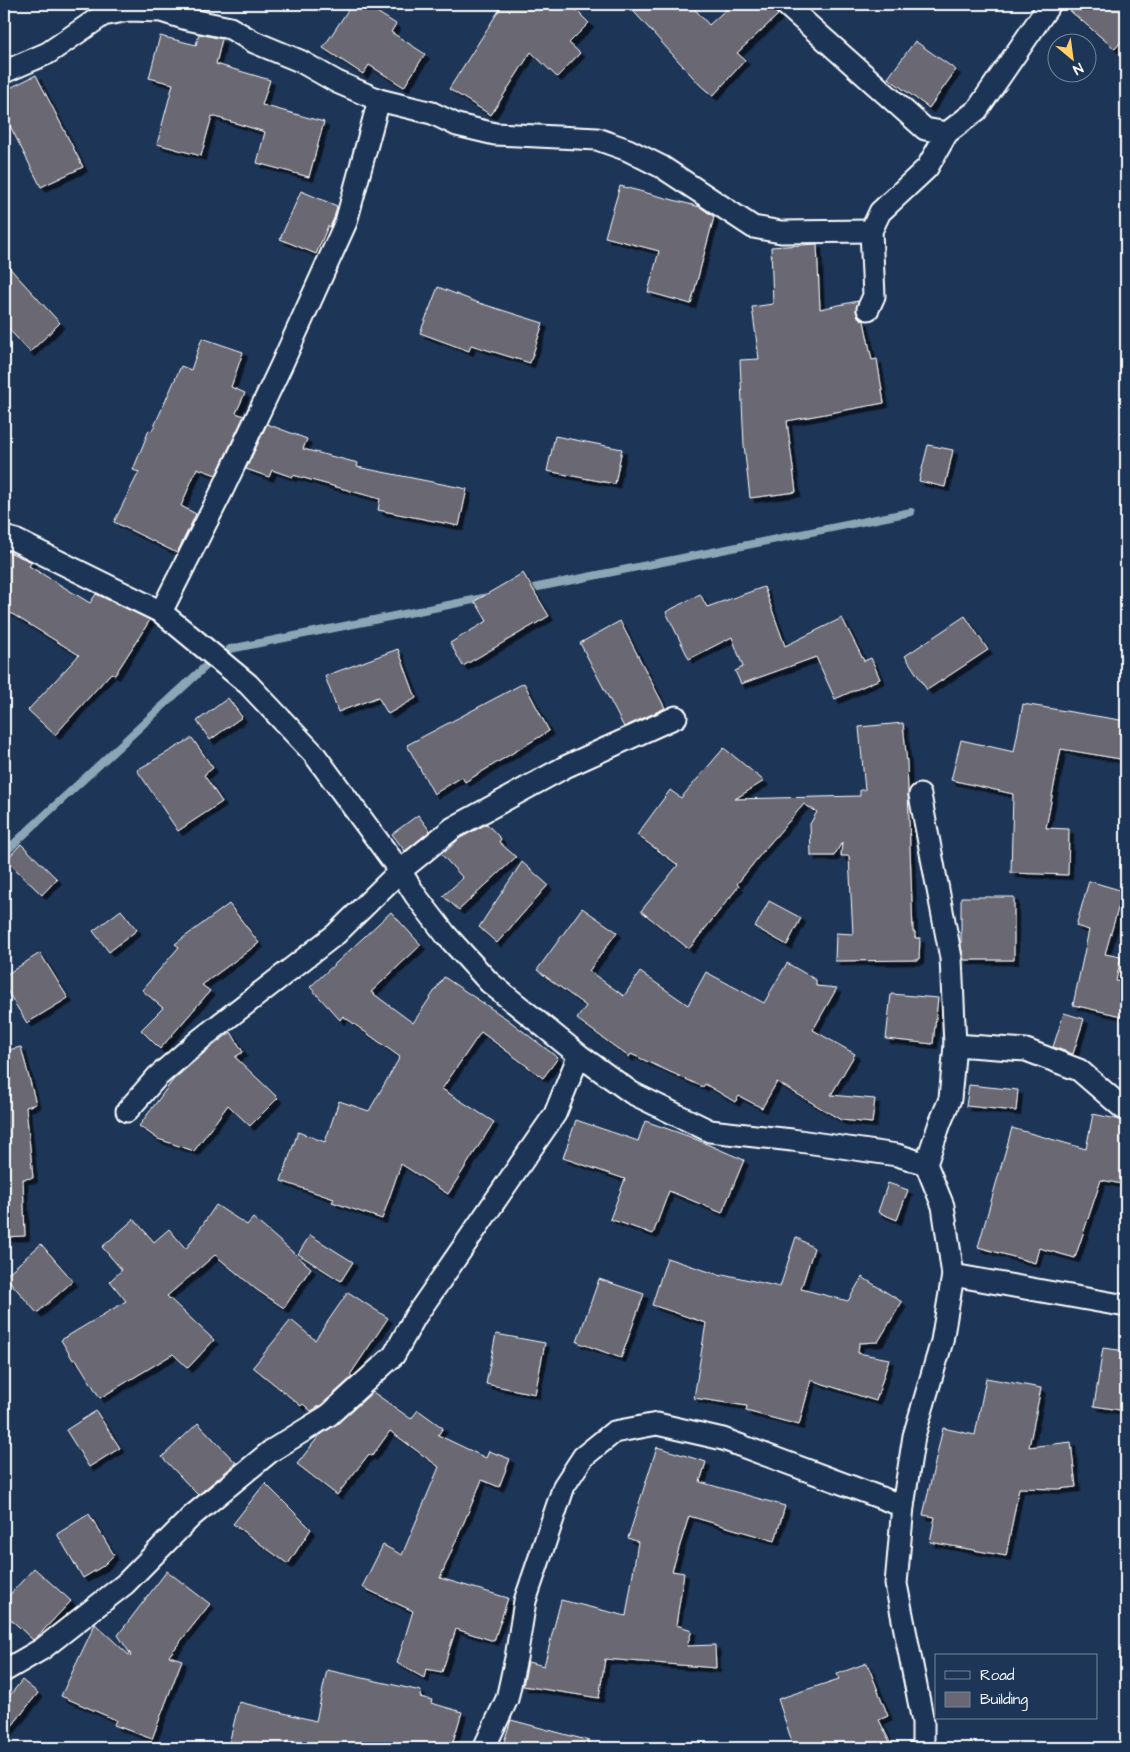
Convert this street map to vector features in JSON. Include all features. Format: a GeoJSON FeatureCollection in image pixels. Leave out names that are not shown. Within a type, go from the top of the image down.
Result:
{"type":"FeatureCollection","features":[{"type":"Feature","properties":{"kind":"street"},"geometry":{"type":"LineString","coordinates":[[785,4],[925,129],[947,133]]}},
{"type":"Feature","properties":{"kind":"street"},"geometry":{"type":"LineString","coordinates":[[868,309],[874,296],[871,231],[880,212],[927,168],[947,133],[978,110],[1050,4]]}},
{"type":"Feature","properties":{"kind":"street"},"geometry":{"type":"LineString","coordinates":[[4,72],[48,54],[103,15],[130,10],[161,11],[187,19],[230,28],[254,42],[300,61],[337,82],[379,100],[432,113],[457,125],[495,134],[597,139],[628,150],[662,167],[753,227],[781,232],[871,231]]}},
{"type":"Feature","properties":{"kind":"street"},"geometry":{"type":"LineString","coordinates":[[161,612],[278,375],[346,222],[379,100]]}},
{"type":"Feature","properties":{"kind":"street"},"geometry":{"type":"LineString","coordinates":[[4,537],[15,540],[161,612],[248,684],[314,754],[400,871],[416,896],[446,934],[489,982],[579,1054],[632,1093],[710,1131],[792,1140],[897,1155],[926,1164]]}},
{"type":"Feature","properties":{"kind":"street"},"geometry":{"type":"LineString","coordinates":[[127,1111],[157,1077],[202,1038],[336,934],[400,871],[453,828],[565,768],[676,717]]}},
{"type":"Feature","properties":{"kind":"street"},"geometry":{"type":"LineString","coordinates":[[920,795],[951,958],[955,1045],[950,1099],[926,1164],[943,1206],[953,1274],[942,1341],[914,1436],[896,1584],[923,1722],[923,1748]]}},
{"type":"Feature","properties":{"kind":"street"},"geometry":{"type":"LineString","coordinates":[[955,1045],[1026,1050],[1070,1066],[1079,1070],[1126,1109]]}},
{"type":"Feature","properties":{"kind":"street"},"geometry":{"type":"LineString","coordinates":[[4,1671],[42,1649],[125,1584],[192,1516],[271,1451],[329,1415],[394,1354],[415,1318],[555,1114],[579,1054]]}},
{"type":"Feature","properties":{"kind":"street"},"geometry":{"type":"LineString","coordinates":[[953,1274],[1126,1306]]}},
{"type":"Feature","properties":{"kind":"street"},"geometry":{"type":"LineString","coordinates":[[484,1748],[507,1699],[525,1601],[564,1486],[583,1457],[614,1432],[657,1424],[723,1439],[904,1506]]}},
{"type":"Feature","properties":{"kind":"building"},"geometry":{"type":"Polygon","coordinates":[[[352,4],[364,4],[396,24],[391,32],[425,54],[404,87],[369,65],[363,74],[323,48],[352,4]]]}},
{"type":"Feature","properties":{"kind":"building"},"geometry":{"type":"Polygon","coordinates":[[[503,4],[570,4],[589,23],[569,43],[580,53],[557,77],[531,52],[491,115],[449,89],[503,4]]]}},
{"type":"Feature","properties":{"kind":"building"},"geometry":{"type":"Polygon","coordinates":[[[627,4],[690,4],[709,25],[732,4],[767,4],[778,15],[737,53],[745,60],[713,96],[701,86],[627,4]]]}},
{"type":"Feature","properties":{"kind":"building"},"geometry":{"type":"Polygon","coordinates":[[[1062,4],[1126,4],[1126,36],[1115,49],[1098,35],[1098,32],[1095,32],[1062,4]]]}},
{"type":"Feature","properties":{"kind":"building"},"geometry":{"type":"Polygon","coordinates":[[[199,34],[222,39],[216,64],[270,80],[262,105],[324,122],[309,177],[257,163],[265,132],[212,116],[201,156],[157,144],[173,84],[149,78],[160,36],[196,45],[199,34]]]}},
{"type":"Feature","properties":{"kind":"building"},"geometry":{"type":"Polygon","coordinates":[[[915,41],[956,70],[929,108],[888,78],[915,41]]]}},
{"type":"Feature","properties":{"kind":"building"},"geometry":{"type":"Polygon","coordinates":[[[36,75],[83,167],[41,187],[4,114],[4,91],[36,75]]]}},
{"type":"Feature","properties":{"kind":"building"},"geometry":{"type":"Polygon","coordinates":[[[620,186],[700,207],[714,217],[691,304],[648,292],[659,251],[605,237],[620,186]]]}},
{"type":"Feature","properties":{"kind":"building"},"geometry":{"type":"Polygon","coordinates":[[[301,191],[337,206],[334,218],[330,227],[328,226],[316,254],[280,239],[301,191]]]}},
{"type":"Feature","properties":{"kind":"building"},"geometry":{"type":"Polygon","coordinates":[[[817,244],[820,309],[858,301],[856,311],[858,317],[864,321],[872,360],[877,359],[884,403],[787,421],[796,492],[750,498],[744,445],[740,360],[759,359],[752,307],[773,304],[771,247],[817,244]]]}},
{"type":"Feature","properties":{"kind":"building"},"geometry":{"type":"Polygon","coordinates":[[[4,262],[60,323],[30,352],[4,324],[4,262]]]}},
{"type":"Feature","properties":{"kind":"building"},"geometry":{"type":"Polygon","coordinates":[[[438,287],[476,302],[543,323],[530,363],[471,345],[469,351],[420,333],[438,287]]]}},
{"type":"Feature","properties":{"kind":"building"},"geometry":{"type":"Polygon","coordinates":[[[202,338],[243,352],[231,387],[245,393],[236,413],[244,416],[216,475],[197,468],[181,506],[196,514],[177,553],[114,522],[139,472],[133,470],[149,430],[152,431],[181,366],[191,370],[202,338]]]}},
{"type":"Feature","properties":{"kind":"building"},"geometry":{"type":"Polygon","coordinates":[[[267,424],[307,439],[303,449],[358,463],[357,467],[467,489],[459,526],[378,510],[380,499],[293,475],[292,477],[272,470],[269,477],[246,469],[267,424]]]}},
{"type":"Feature","properties":{"kind":"building"},"geometry":{"type":"Polygon","coordinates":[[[555,436],[622,449],[615,484],[547,471],[555,436]]]}},
{"type":"Feature","properties":{"kind":"building"},"geometry":{"type":"Polygon","coordinates":[[[928,445],[953,450],[945,487],[919,481],[928,445]]]}},
{"type":"Feature","properties":{"kind":"building"},"geometry":{"type":"Polygon","coordinates":[[[4,550],[32,562],[29,566],[90,603],[96,594],[150,620],[115,675],[111,673],[55,735],[28,710],[79,655],[4,609],[4,550]]]}},
{"type":"Feature","properties":{"kind":"building"},"geometry":{"type":"Polygon","coordinates":[[[523,573],[549,616],[463,666],[450,643],[487,621],[475,601],[523,573]]]}},
{"type":"Feature","properties":{"kind":"building"},"geometry":{"type":"Polygon","coordinates":[[[764,587],[785,646],[842,618],[864,661],[871,658],[880,679],[835,699],[816,657],[741,684],[735,671],[743,667],[732,637],[689,659],[666,612],[700,594],[707,607],[764,587]]]}},
{"type":"Feature","properties":{"kind":"building"},"geometry":{"type":"Polygon","coordinates":[[[965,616],[988,650],[927,690],[905,656],[965,616]]]}},
{"type":"Feature","properties":{"kind":"building"},"geometry":{"type":"Polygon","coordinates":[[[620,621],[665,708],[624,727],[580,643],[620,621]]]}},
{"type":"Feature","properties":{"kind":"building"},"geometry":{"type":"Polygon","coordinates":[[[398,649],[416,698],[388,714],[378,697],[338,712],[325,676],[398,649]]]}},
{"type":"Feature","properties":{"kind":"building"},"geometry":{"type":"Polygon","coordinates":[[[524,683],[549,731],[465,782],[462,777],[434,794],[407,745],[524,683]]]}},
{"type":"Feature","properties":{"kind":"building"},"geometry":{"type":"Polygon","coordinates":[[[228,698],[242,717],[210,740],[197,721],[228,698]]]}},
{"type":"Feature","properties":{"kind":"building"},"geometry":{"type":"Polygon","coordinates":[[[1023,704],[1126,721],[1126,760],[1061,749],[1046,828],[1069,829],[1068,875],[1011,873],[1013,794],[951,780],[961,740],[1014,752],[1023,704]]]}},
{"type":"Feature","properties":{"kind":"building"},"geometry":{"type":"Polygon","coordinates":[[[903,723],[907,763],[913,932],[915,932],[915,938],[920,938],[919,960],[835,961],[836,933],[853,934],[849,856],[841,856],[842,842],[834,856],[811,856],[810,824],[817,812],[804,804],[737,884],[739,886],[689,949],[641,911],[678,865],[637,835],[670,790],[681,798],[724,748],[764,781],[735,799],[860,796],[860,790],[865,790],[859,727],[903,723]]]}},
{"type":"Feature","properties":{"kind":"building"},"geometry":{"type":"Polygon","coordinates":[[[192,738],[213,768],[204,775],[222,802],[178,831],[137,770],[192,738]]]}},
{"type":"Feature","properties":{"kind":"building"},"geometry":{"type":"Polygon","coordinates":[[[418,815],[430,831],[405,851],[392,834],[418,815]]]}},
{"type":"Feature","properties":{"kind":"building"},"geometry":{"type":"Polygon","coordinates":[[[487,824],[501,839],[499,842],[516,857],[459,910],[443,896],[463,878],[442,855],[460,838],[487,824]]]}},
{"type":"Feature","properties":{"kind":"building"},"geometry":{"type":"Polygon","coordinates":[[[21,844],[57,879],[42,895],[6,860],[21,844]]]}},
{"type":"Feature","properties":{"kind":"building"},"geometry":{"type":"Polygon","coordinates":[[[522,862],[548,885],[497,943],[479,927],[522,862]]]}},
{"type":"Feature","properties":{"kind":"building"},"geometry":{"type":"Polygon","coordinates":[[[1089,881],[1123,891],[1105,954],[1121,957],[1116,981],[1126,983],[1126,1017],[1073,1005],[1089,930],[1076,926],[1089,881]]]}},
{"type":"Feature","properties":{"kind":"building"},"geometry":{"type":"Polygon","coordinates":[[[961,897],[1014,897],[1014,960],[964,960],[961,946],[961,897]]]}},
{"type":"Feature","properties":{"kind":"building"},"geometry":{"type":"Polygon","coordinates":[[[769,901],[801,918],[787,945],[755,927],[769,901]]]}},
{"type":"Feature","properties":{"kind":"building"},"geometry":{"type":"Polygon","coordinates":[[[229,904],[259,943],[202,985],[210,991],[160,1049],[141,1030],[163,1008],[142,990],[179,947],[175,944],[229,904]]]}},
{"type":"Feature","properties":{"kind":"building"},"geometry":{"type":"Polygon","coordinates":[[[582,908],[617,932],[589,971],[624,996],[640,972],[688,1005],[706,972],[764,1003],[787,963],[816,980],[816,986],[837,988],[813,1030],[855,1054],[831,1095],[875,1099],[872,1123],[841,1120],[777,1082],[762,1108],[739,1096],[735,1102],[705,1084],[703,1087],[631,1054],[629,1057],[577,1019],[586,1006],[537,970],[582,908]]]}},
{"type":"Feature","properties":{"kind":"building"},"geometry":{"type":"Polygon","coordinates":[[[121,910],[137,930],[109,952],[93,931],[121,910]]]}},
{"type":"Feature","properties":{"kind":"building"},"geometry":{"type":"Polygon","coordinates":[[[391,912],[421,945],[371,992],[413,1023],[444,977],[507,1019],[558,1058],[543,1078],[481,1032],[442,1089],[494,1122],[448,1194],[401,1164],[382,1219],[332,1202],[334,1199],[281,1181],[298,1132],[325,1142],[339,1101],[369,1111],[400,1057],[343,1016],[340,1020],[310,987],[391,912]]]}},
{"type":"Feature","properties":{"kind":"building"},"geometry":{"type":"Polygon","coordinates":[[[40,953],[68,998],[27,1023],[4,986],[4,976],[40,953]]]}},
{"type":"Feature","properties":{"kind":"building"},"geometry":{"type":"Polygon","coordinates":[[[891,994],[938,998],[933,1044],[886,1039],[891,994]]]}},
{"type":"Feature","properties":{"kind":"building"},"geometry":{"type":"Polygon","coordinates":[[[1064,1013],[1084,1019],[1073,1054],[1053,1047],[1064,1013]]]}},
{"type":"Feature","properties":{"kind":"building"},"geometry":{"type":"Polygon","coordinates":[[[231,1032],[243,1052],[235,1057],[278,1098],[250,1126],[228,1105],[194,1151],[158,1139],[139,1126],[173,1080],[231,1032]]]}},
{"type":"Feature","properties":{"kind":"building"},"geometry":{"type":"Polygon","coordinates":[[[21,1047],[36,1104],[26,1107],[33,1178],[23,1179],[25,1236],[4,1237],[4,1051],[21,1047]]]}},
{"type":"Feature","properties":{"kind":"building"},"geometry":{"type":"Polygon","coordinates":[[[969,1085],[1018,1090],[1016,1111],[966,1106],[969,1085]]]}},
{"type":"Feature","properties":{"kind":"building"},"geometry":{"type":"Polygon","coordinates":[[[1093,1114],[1126,1121],[1126,1163],[1122,1184],[1101,1180],[1075,1258],[1039,1248],[1035,1263],[978,1247],[1012,1128],[1086,1149],[1093,1114]]]}},
{"type":"Feature","properties":{"kind":"building"},"geometry":{"type":"Polygon","coordinates":[[[576,1120],[638,1141],[645,1121],[688,1136],[744,1160],[722,1213],[669,1191],[653,1234],[610,1219],[625,1179],[563,1158],[576,1120]]]}},
{"type":"Feature","properties":{"kind":"building"},"geometry":{"type":"Polygon","coordinates":[[[888,1183],[908,1190],[897,1220],[878,1212],[888,1183]]]}},
{"type":"Feature","properties":{"kind":"building"},"geometry":{"type":"Polygon","coordinates":[[[216,1205],[247,1225],[253,1218],[311,1268],[284,1308],[257,1290],[215,1255],[167,1296],[214,1340],[188,1368],[173,1354],[100,1398],[76,1359],[73,1360],[61,1340],[126,1301],[110,1281],[122,1270],[102,1247],[134,1219],[154,1242],[169,1229],[186,1249],[216,1205]]]}},
{"type":"Feature","properties":{"kind":"building"},"geometry":{"type":"Polygon","coordinates":[[[310,1235],[353,1262],[341,1281],[298,1254],[310,1235]]]}},
{"type":"Feature","properties":{"kind":"building"},"geometry":{"type":"Polygon","coordinates":[[[796,1237],[814,1248],[801,1289],[848,1301],[862,1277],[902,1302],[878,1342],[859,1343],[858,1353],[889,1359],[876,1401],[811,1380],[799,1425],[746,1411],[747,1406],[694,1398],[706,1323],[652,1305],[667,1258],[722,1276],[723,1274],[780,1287],[796,1237]]]}},
{"type":"Feature","properties":{"kind":"building"},"geometry":{"type":"Polygon","coordinates":[[[41,1244],[73,1281],[37,1313],[5,1276],[41,1244]]]}},
{"type":"Feature","properties":{"kind":"building"},"geometry":{"type":"Polygon","coordinates":[[[599,1279],[644,1294],[621,1358],[577,1342],[599,1279]]]}},
{"type":"Feature","properties":{"kind":"building"},"geometry":{"type":"Polygon","coordinates":[[[348,1292],[388,1318],[350,1375],[352,1377],[321,1405],[311,1411],[303,1404],[301,1406],[253,1367],[291,1320],[315,1340],[348,1292]]]}},
{"type":"Feature","properties":{"kind":"building"},"geometry":{"type":"Polygon","coordinates":[[[496,1334],[545,1343],[535,1394],[486,1384],[496,1334]]]}},
{"type":"Feature","properties":{"kind":"building"},"geometry":{"type":"Polygon","coordinates":[[[1103,1348],[1126,1351],[1126,1411],[1094,1406],[1103,1348]]]}},
{"type":"Feature","properties":{"kind":"building"},"geometry":{"type":"Polygon","coordinates":[[[986,1378],[1041,1388],[1029,1447],[1071,1442],[1076,1487],[1058,1489],[1019,1488],[1006,1556],[930,1542],[935,1517],[923,1515],[943,1428],[975,1435],[986,1378]]]}},
{"type":"Feature","properties":{"kind":"building"},"geometry":{"type":"Polygon","coordinates":[[[373,1392],[411,1419],[418,1410],[443,1428],[438,1435],[486,1458],[489,1451],[510,1459],[499,1487],[482,1480],[440,1578],[508,1598],[494,1641],[456,1629],[442,1672],[426,1669],[424,1678],[397,1663],[413,1611],[362,1587],[383,1545],[402,1555],[439,1467],[390,1431],[372,1456],[369,1454],[337,1495],[297,1464],[319,1436],[337,1424],[373,1392]]]}},
{"type":"Feature","properties":{"kind":"building"},"geometry":{"type":"Polygon","coordinates":[[[96,1411],[120,1448],[89,1467],[66,1430],[96,1411]]]}},
{"type":"Feature","properties":{"kind":"building"},"geometry":{"type":"Polygon","coordinates":[[[198,1423],[236,1463],[198,1495],[162,1457],[198,1423]]]}},
{"type":"Feature","properties":{"kind":"building"},"geometry":{"type":"Polygon","coordinates":[[[657,1447],[706,1462],[700,1482],[785,1506],[775,1541],[689,1516],[672,1571],[684,1573],[676,1625],[692,1630],[687,1646],[715,1645],[716,1668],[605,1659],[599,1698],[523,1686],[528,1662],[544,1666],[561,1600],[626,1616],[638,1542],[628,1538],[657,1447]]]}},
{"type":"Feature","properties":{"kind":"building"},"geometry":{"type":"Polygon","coordinates":[[[265,1483],[311,1529],[288,1564],[233,1524],[265,1483]]]}},
{"type":"Feature","properties":{"kind":"building"},"geometry":{"type":"Polygon","coordinates":[[[89,1514],[114,1555],[103,1566],[83,1578],[57,1534],[89,1514]]]}},
{"type":"Feature","properties":{"kind":"building"},"geometry":{"type":"Polygon","coordinates":[[[34,1568],[71,1601],[33,1640],[4,1613],[4,1601],[34,1568]]]}},
{"type":"Feature","properties":{"kind":"building"},"geometry":{"type":"Polygon","coordinates":[[[167,1571],[210,1604],[169,1656],[182,1660],[152,1739],[114,1725],[116,1720],[61,1696],[95,1624],[131,1655],[118,1635],[167,1571]]]}},
{"type":"Feature","properties":{"kind":"building"},"geometry":{"type":"Polygon","coordinates":[[[867,1663],[888,1716],[879,1720],[893,1748],[794,1748],[778,1699],[839,1679],[837,1674],[867,1663]]]}},
{"type":"Feature","properties":{"kind":"building"},"geometry":{"type":"Polygon","coordinates":[[[327,1670],[421,1691],[420,1697],[432,1700],[431,1703],[462,1712],[451,1748],[318,1748],[287,1741],[285,1748],[228,1748],[239,1702],[316,1721],[327,1670]]]}},
{"type":"Feature","properties":{"kind":"building"},"geometry":{"type":"Polygon","coordinates":[[[22,1680],[38,1693],[4,1736],[4,1703],[22,1680]]]}},
{"type":"Feature","properties":{"kind":"building"},"geometry":{"type":"Polygon","coordinates":[[[511,1720],[590,1741],[589,1748],[502,1748],[511,1720]]]}},
{"type":"Feature","properties":{"kind":"waterway"},"geometry":{"type":"LineString","coordinates":[[523,590],[911,512]]}},
{"type":"Feature","properties":{"kind":"waterway"},"geometry":{"type":"LineString","coordinates":[[230,649],[488,597]]}},
{"type":"Feature","properties":{"kind":"waterway"},"geometry":{"type":"LineString","coordinates":[[4,853],[208,664]]}}]}
